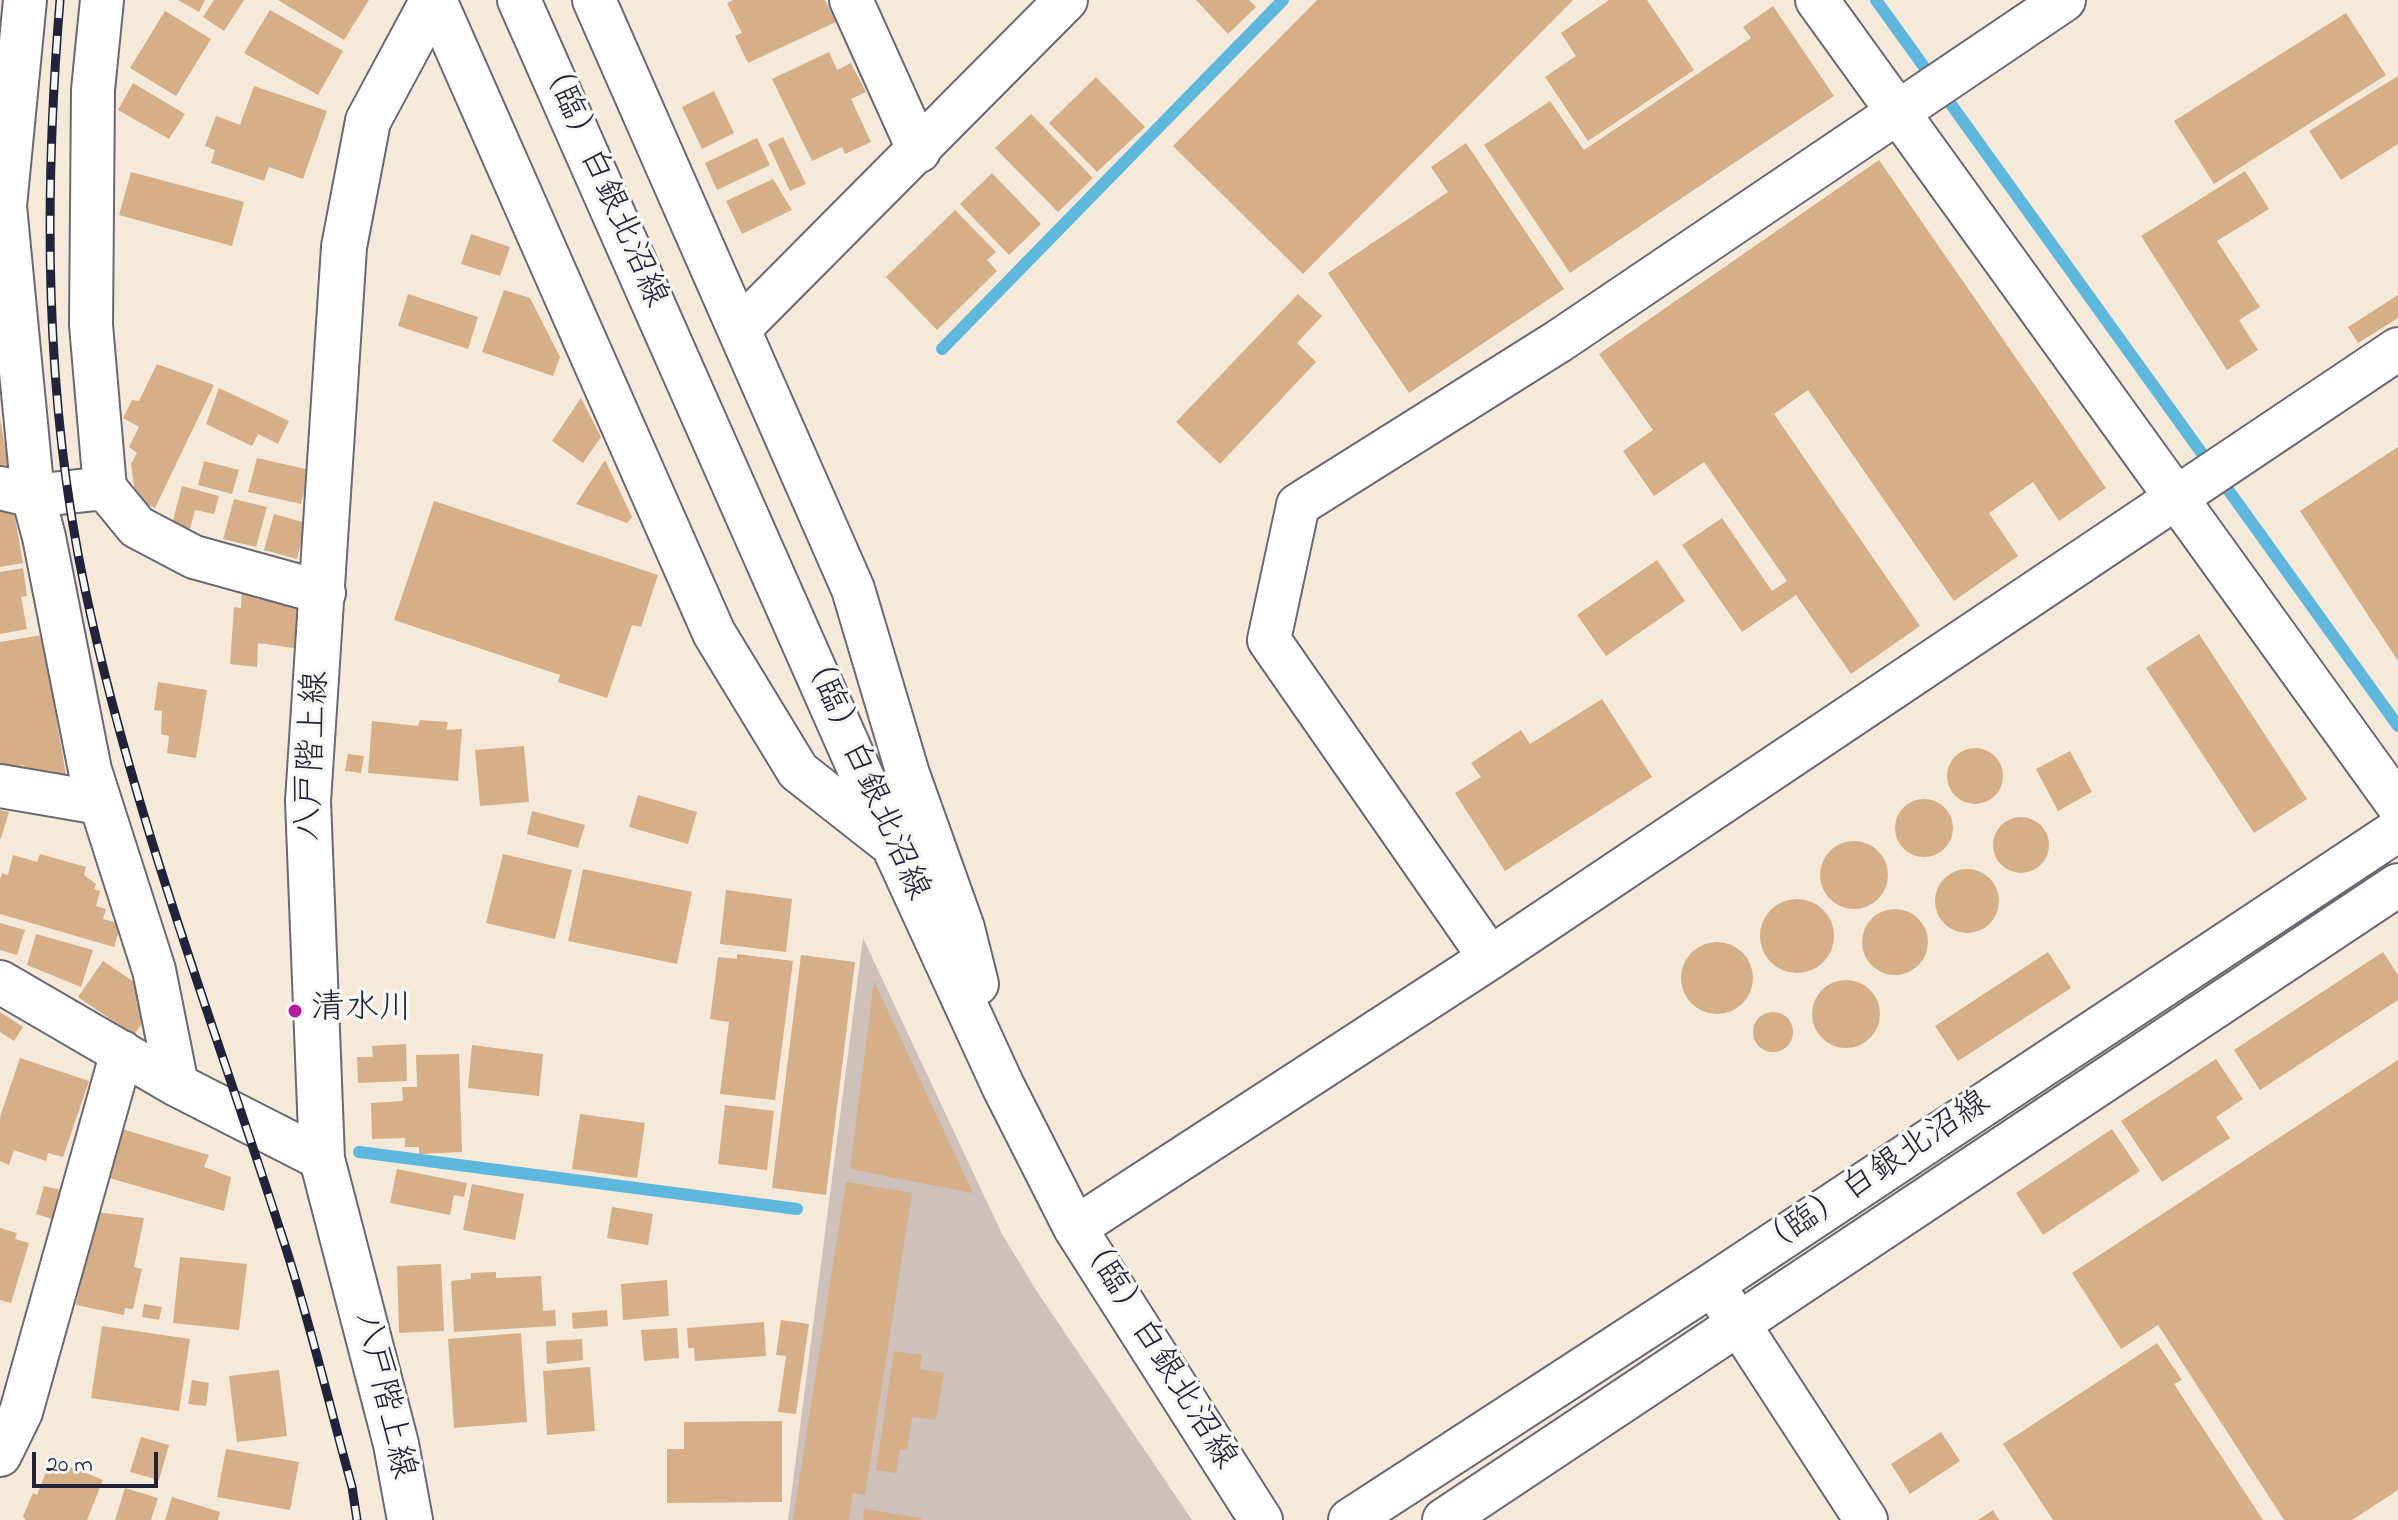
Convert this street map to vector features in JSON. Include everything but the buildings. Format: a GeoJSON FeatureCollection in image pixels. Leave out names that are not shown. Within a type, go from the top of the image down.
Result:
{"type":"FeatureCollection","features":[{"type":"Feature","properties":{"kind":"main road","name":"八戸階上線"},"geometry":{"type":"LineString","coordinates":[[410,1520],[396,1444],[322,1159],[308,801],[324,593],[344,247],[368,121],[434,0]]}},
{"type":"Feature","properties":{"kind":"street"},"geometry":{"type":"LineString","coordinates":[[25,0],[3,205],[16,492],[44,537],[90,770],[193,1093]]}},
{"type":"Feature","properties":{"kind":"street"},"geometry":{"type":"LineString","coordinates":[[102,0],[93,90],[91,325],[105,488],[137,527],[194,557],[324,593]]}},
{"type":"Feature","properties":{"kind":"street"},"geometry":{"type":"LineString","coordinates":[[434,0],[714,633],[798,771],[892,844]]}},
{"type":"Feature","properties":{"kind":"street","name":"（臨）白銀北沼線"},"geometry":{"type":"LineString","coordinates":[[519,0],[892,844],[1003,1086],[1075,1228],[1261,1520]]}},
{"type":"Feature","properties":{"kind":"street"},"geometry":{"type":"LineString","coordinates":[[594,0],[853,589],[908,774],[963,928],[1003,1086]]}},
{"type":"Feature","properties":{"kind":"street"},"geometry":{"type":"LineString","coordinates":[[851,0],[919,151]]}},
{"type":"Feature","properties":{"kind":"street"},"geometry":{"type":"LineString","coordinates":[[740,328],[1066,0]]}},
{"type":"Feature","properties":{"kind":"street"},"geometry":{"type":"LineString","coordinates":[[1817,0],[1899,109],[2398,805]]}},
{"type":"Feature","properties":{"kind":"street"},"geometry":{"type":"LineString","coordinates":[[1490,958],[1269,640],[1298,505],[1559,341],[2064,0]]}},
{"type":"Feature","properties":{"kind":"street"},"geometry":{"type":"LineString","coordinates":[[1075,1228],[1490,958],[2398,349]]}},
{"type":"Feature","properties":{"kind":"street"},"geometry":{"type":"LineString","coordinates":[[16,492],[105,488]]}},
{"type":"Feature","properties":{"kind":"street"},"geometry":{"type":"LineString","coordinates":[[0,786],[100,803]]}},
{"type":"Feature","properties":{"kind":"street","name":"（臨）白銀北沼線"},"geometry":{"type":"LineString","coordinates":[[1350,1520],[1713,1284],[2398,830]]}},
{"type":"Feature","properties":{"kind":"street","name":"（臨）白銀北沼線"},"geometry":{"type":"LineString","coordinates":[[1444,1520],[2398,885]]}},
{"type":"Feature","properties":{"kind":"street"},"geometry":{"type":"LineString","coordinates":[[0,982],[193,1093],[322,1159]]}},
{"type":"Feature","properties":{"kind":"street"},"geometry":{"type":"LineString","coordinates":[[0,1455],[21,1412],[122,1052]]}},
{"type":"Feature","properties":{"kind":"street"},"geometry":{"type":"LineString","coordinates":[[1713,1284],[1866,1520]]}},
{"type":"Feature","properties":{"kind":"shaded area"},"geometry":{"type":"Polygon","coordinates":[[[863,938],[1002,1234],[1038,1293],[1192,1520],[788,1520],[863,938]]]}},
{"type":"Feature","properties":{"kind":"waterway"},"geometry":{"type":"LineString","coordinates":[[942,349],[1283,0]]}},
{"type":"Feature","properties":{"kind":"waterway"},"geometry":{"type":"LineString","coordinates":[[1876,0],[2398,726]]}},
{"type":"Feature","properties":{"kind":"waterway"},"geometry":{"type":"LineString","coordinates":[[359,1152],[797,1209]]}},
{"type":"Feature","properties":{"kind":"railway"},"geometry":{"type":"LineString","coordinates":[[60,0],[51,147],[51,295],[62,443],[71,516],[85,589],[104,672],[150,835],[301,1298],[352,1487],[357,1520]]}},
{"type":"Feature","properties":{"kind":"place","name":"清水川"},"geometry":{"type":"Point","coordinates":[295,1011]}}]}
